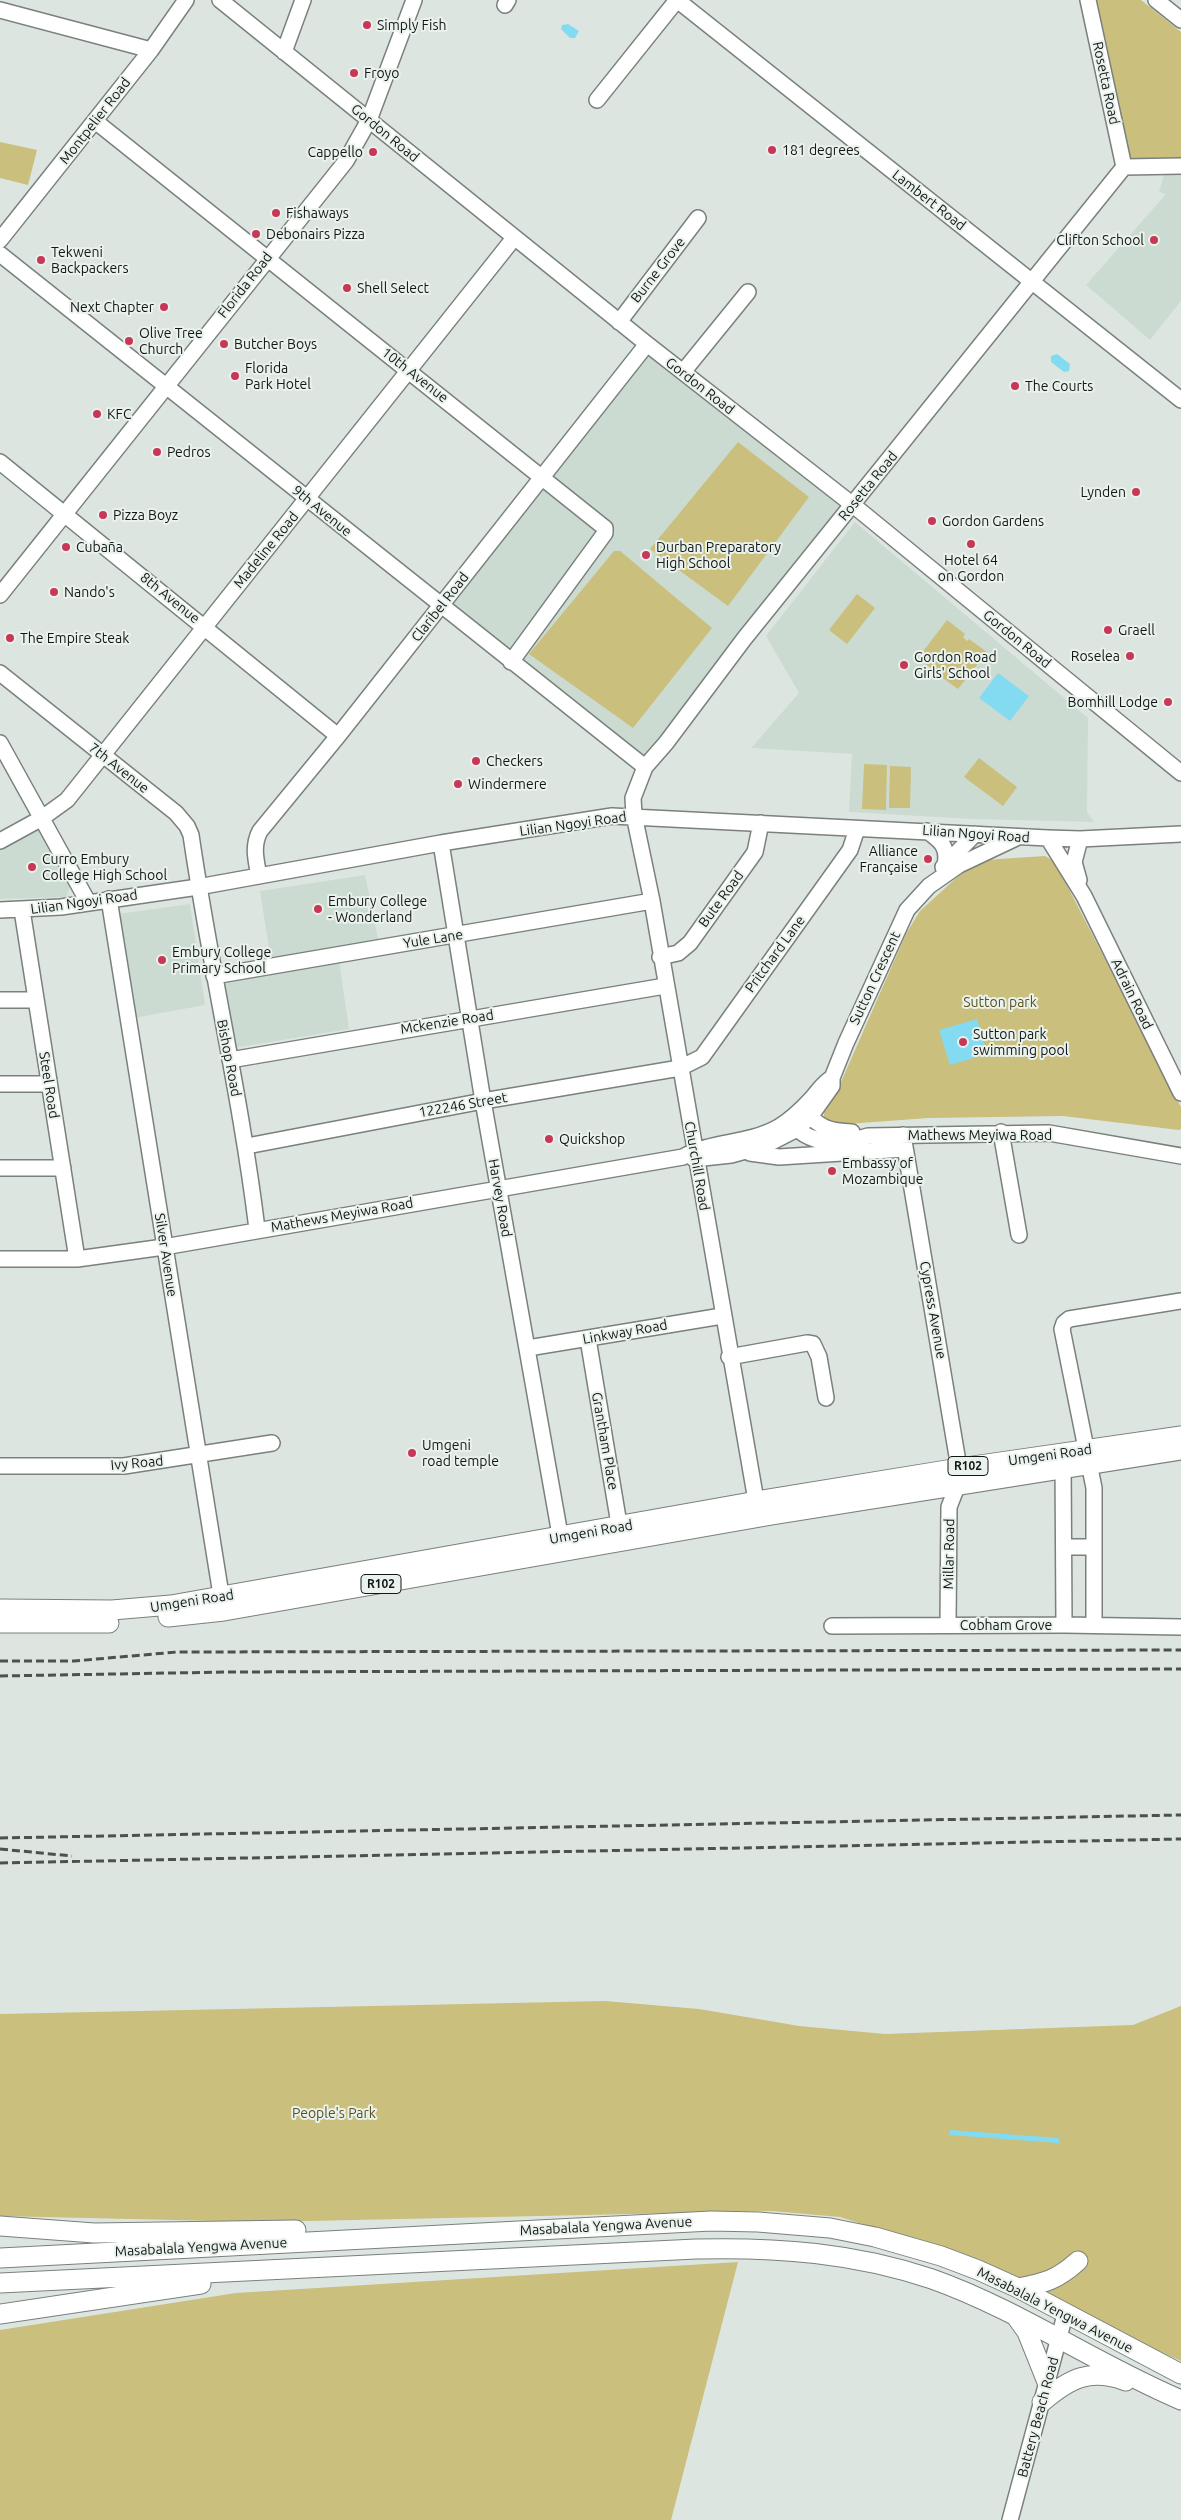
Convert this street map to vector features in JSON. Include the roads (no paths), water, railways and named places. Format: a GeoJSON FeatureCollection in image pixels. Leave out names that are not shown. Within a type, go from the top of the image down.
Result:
{"type":"FeatureCollection","features":[{"type":"Feature","properties":{"kind":"main road","name":"Umgeni Road"},"geometry":{"type":"LineString","coordinates":[[1088,1458],[1181,1436]]}},
{"type":"Feature","properties":{"kind":"main road","name":"Umgeni Road"},"geometry":{"type":"LineString","coordinates":[[0,1623],[111,1623],[621,1535],[758,1509],[958,1476],[1088,1458],[1181,1450]]}},
{"type":"Feature","properties":{"kind":"main road","name":"Umgeni Road"},"geometry":{"type":"LineString","coordinates":[[0,1608],[139,1609],[223,1604]]}},
{"type":"Feature","properties":{"kind":"main road","name":"Masabalala Yengwa Avenue"},"geometry":{"type":"LineString","coordinates":[[0,2258],[482,2232],[711,2222],[793,2224],[830,2228],[884,2240],[941,2256],[978,2270],[1018,2288],[1065,2315],[1181,2374]]}},
{"type":"Feature","properties":{"kind":"main road"},"geometry":{"type":"LineString","coordinates":[[0,2226],[94,2233],[313,2229],[482,2232]]}},
{"type":"Feature","properties":{"kind":"main road","name":"Masabalala Yengwa Avenue"},"geometry":{"type":"LineString","coordinates":[[0,2283],[696,2249],[750,2248],[795,2250],[833,2255],[895,2268],[933,2280],[1017,2318],[1176,2397]]}},
{"type":"Feature","properties":{"kind":"main road"},"geometry":{"type":"LineString","coordinates":[[1018,2288],[1048,2283],[1067,2272],[1078,2261]]}},
{"type":"Feature","properties":{"kind":"main road"},"geometry":{"type":"LineString","coordinates":[[0,2314],[181,2286],[409,2264]]}},
{"type":"Feature","properties":{"kind":"main road"},"geometry":{"type":"LineString","coordinates":[[1017,2318],[1028,2332],[1048,2382]]}},
{"type":"Feature","properties":{"kind":"main road"},"geometry":{"type":"LineString","coordinates":[[1042,2402],[1063,2384],[1074,2379],[1097,2375],[1115,2377],[1176,2397]]}},
{"type":"Feature","properties":{"kind":"street","name":"Montpelier Road"},"geometry":{"type":"LineString","coordinates":[[0,240],[151,50],[186,0]]}},
{"type":"Feature","properties":{"kind":"street","name":"Gordon Road"},"geometry":{"type":"LineString","coordinates":[[220,0],[619,322],[853,505],[1181,773]]}},
{"type":"Feature","properties":{"kind":"street"},"geometry":{"type":"LineString","coordinates":[[284,52],[303,0]]}},
{"type":"Feature","properties":{"kind":"street","name":"Florida Road"},"geometry":{"type":"LineString","coordinates":[[0,595],[267,257],[346,161],[369,120],[414,0]]}},
{"type":"Feature","properties":{"kind":"street"},"geometry":{"type":"LineString","coordinates":[[597,100],[678,0]]}},
{"type":"Feature","properties":{"kind":"street","name":"Lambert Road"},"geometry":{"type":"LineString","coordinates":[[678,0],[1181,400]]}},
{"type":"Feature","properties":{"kind":"street","name":"Rosetta Road"},"geometry":{"type":"LineString","coordinates":[[634,815],[634,791],[645,767],[666,743],[744,639],[1124,166],[1088,0]]}},
{"type":"Feature","properties":{"kind":"street"},"geometry":{"type":"LineString","coordinates":[[1156,0],[1181,20]]}},
{"type":"Feature","properties":{"kind":"street"},"geometry":{"type":"LineString","coordinates":[[0,10],[151,50]]}},
{"type":"Feature","properties":{"kind":"street","name":"10th Avenue"},"geometry":{"type":"LineString","coordinates":[[95,120],[601,523],[605,533],[511,662]]}},
{"type":"Feature","properties":{"kind":"street"},"geometry":{"type":"LineString","coordinates":[[1124,166],[1181,166]]}},
{"type":"Feature","properties":{"kind":"street","name":"Burne Grove"},"geometry":{"type":"LineString","coordinates":[[619,322],[698,218]]}},
{"type":"Feature","properties":{"kind":"street","name":"Madeline Road"},"geometry":{"type":"LineString","coordinates":[[0,841],[42,818],[68,800],[514,238]]}},
{"type":"Feature","properties":{"kind":"street","name":"9th Avenue"},"geometry":{"type":"LineString","coordinates":[[0,254],[645,767]]}},
{"type":"Feature","properties":{"kind":"street"},"geometry":{"type":"LineString","coordinates":[[683,372],[748,292]]}},
{"type":"Feature","properties":{"kind":"street","name":"Claribel Road"},"geometry":{"type":"LineString","coordinates":[[260,876],[254,851],[260,831],[338,736],[647,344]]}},
{"type":"Feature","properties":{"kind":"street","name":"8th Avenue"},"geometry":{"type":"LineString","coordinates":[[0,462],[205,626],[338,736]]}},
{"type":"Feature","properties":{"kind":"street","name":"7th Avenue"},"geometry":{"type":"LineString","coordinates":[[0,673],[176,813],[188,826],[191,835],[198,887]]}},
{"type":"Feature","properties":{"kind":"street"},"geometry":{"type":"LineString","coordinates":[[0,743],[88,902]]}},
{"type":"Feature","properties":{"kind":"street","name":"Lilian Ngoyi Road"},"geometry":{"type":"LineString","coordinates":[[0,910],[22,910],[198,887],[441,843],[612,816],[634,815],[1080,840],[1181,834]]}},
{"type":"Feature","properties":{"kind":"street","name":"Churchill Road"},"geometry":{"type":"LineString","coordinates":[[634,815],[652,900],[680,1068],[691,1156],[758,1509]]}},
{"type":"Feature","properties":{"kind":"street","name":"Bute Road"},"geometry":{"type":"LineString","coordinates":[[660,957],[678,953],[690,943],[755,852],[761,823]]}},
{"type":"Feature","properties":{"kind":"street","name":"Pritchard Lane"},"geometry":{"type":"LineString","coordinates":[[680,1068],[702,1057],[850,850],[857,829]]}},
{"type":"Feature","properties":{"kind":"street"},"geometry":{"type":"LineString","coordinates":[[927,831],[944,846],[947,856],[946,864]]}},
{"type":"Feature","properties":{"kind":"street","name":"Sutton Crescent"},"geometry":{"type":"LineString","coordinates":[[792,1125],[806,1113],[825,1081],[832,1078],[891,942],[907,910],[946,864],[975,834]]}},
{"type":"Feature","properties":{"kind":"street","name":"Sutton Crescent"},"geometry":{"type":"LineString","coordinates":[[928,886],[969,859],[1017,837]]}},
{"type":"Feature","properties":{"kind":"street","name":"Adrain Road"},"geometry":{"type":"LineString","coordinates":[[1048,838],[1084,896],[1181,1093]]}},
{"type":"Feature","properties":{"kind":"street","name":"Adrain Road"},"geometry":{"type":"LineString","coordinates":[[1080,840],[1074,862],[1084,896]]}},
{"type":"Feature","properties":{"kind":"street","name":"Harvey Road"},"geometry":{"type":"LineString","coordinates":[[441,843],[483,1101],[562,1545]]}},
{"type":"Feature","properties":{"kind":"street","name":"Bishop Road"},"geometry":{"type":"LineString","coordinates":[[198,887],[247,1146],[258,1229]]}},
{"type":"Feature","properties":{"kind":"street","name":"Silver Avenue"},"geometry":{"type":"LineString","coordinates":[[109,899],[223,1604]]}},
{"type":"Feature","properties":{"kind":"street","name":"Yule Lane"},"geometry":{"type":"LineString","coordinates":[[214,976],[652,900]]}},
{"type":"Feature","properties":{"kind":"street","name":"Steel Road"},"geometry":{"type":"LineString","coordinates":[[22,910],[77,1259]]}},
{"type":"Feature","properties":{"kind":"street","name":"Mckenzie Road"},"geometry":{"type":"LineString","coordinates":[[230,1060],[665,986]]}},
{"type":"Feature","properties":{"kind":"street"},"geometry":{"type":"LineString","coordinates":[[0,1000],[36,1000]]}},
{"type":"Feature","properties":{"kind":"street","name":"122246 Street"},"geometry":{"type":"LineString","coordinates":[[247,1146],[483,1101],[680,1068]]}},
{"type":"Feature","properties":{"kind":"street"},"geometry":{"type":"LineString","coordinates":[[0,1084],[49,1084]]}},
{"type":"Feature","properties":{"kind":"street","name":"Mathews Meyiwa Road"},"geometry":{"type":"LineString","coordinates":[[806,1113],[820,1127],[830,1131],[856,1132],[904,1142],[1002,1132],[1049,1133],[1181,1156]]}},
{"type":"Feature","properties":{"kind":"street","name":"Mathews Meyiwa Road"},"geometry":{"type":"LineString","coordinates":[[691,1156],[792,1125]]}},
{"type":"Feature","properties":{"kind":"street","name":"Mathews Meyiwa Road"},"geometry":{"type":"LineString","coordinates":[[792,1125],[814,1141],[857,1140],[868,1136]]}},
{"type":"Feature","properties":{"kind":"street","name":"Mathews Meyiwa Road"},"geometry":{"type":"LineString","coordinates":[[0,1260],[77,1259],[164,1247],[258,1229],[691,1156],[745,1152],[764,1146],[792,1125]]}},
{"type":"Feature","properties":{"kind":"street"},"geometry":{"type":"LineString","coordinates":[[1002,1132],[1019,1235]]}},
{"type":"Feature","properties":{"kind":"street"},"geometry":{"type":"LineString","coordinates":[[745,1152],[779,1157],[904,1142]]}},
{"type":"Feature","properties":{"kind":"street","name":"Cypress Avenue"},"geometry":{"type":"LineString","coordinates":[[904,1142],[958,1476]]}},
{"type":"Feature","properties":{"kind":"street"},"geometry":{"type":"LineString","coordinates":[[0,1168],[63,1168]]}},
{"type":"Feature","properties":{"kind":"street"},"geometry":{"type":"LineString","coordinates":[[1094,1625],[1094,1488],[1062,1333],[1064,1323],[1069,1319],[1181,1300]]}},
{"type":"Feature","properties":{"kind":"street","name":"Linkway Road"},"geometry":{"type":"LineString","coordinates":[[528,1348],[722,1316]]}},
{"type":"Feature","properties":{"kind":"street","name":"Grantham Place"},"geometry":{"type":"LineString","coordinates":[[588,1339],[621,1535]]}},
{"type":"Feature","properties":{"kind":"street"},"geometry":{"type":"LineString","coordinates":[[730,1357],[806,1343],[813,1344],[819,1357],[826,1398]]}},
{"type":"Feature","properties":{"kind":"street","name":"Ivy Road"},"geometry":{"type":"LineString","coordinates":[[0,1466],[124,1466],[272,1443]]}},
{"type":"Feature","properties":{"kind":"street"},"geometry":{"type":"LineString","coordinates":[[1064,1461],[1064,1625]]}},
{"type":"Feature","properties":{"kind":"street","name":"Millar Road"},"geometry":{"type":"LineString","coordinates":[[948,1625],[949,1507],[958,1476]]}},
{"type":"Feature","properties":{"kind":"street"},"geometry":{"type":"LineString","coordinates":[[1065,1547],[1093,1547]]}},
{"type":"Feature","properties":{"kind":"street","name":"Cobham Grove"},"geometry":{"type":"LineString","coordinates":[[832,1626],[1094,1625],[1181,1627]]}},
{"type":"Feature","properties":{"kind":"street","name":"Battery Beach Road"},"geometry":{"type":"LineString","coordinates":[[1010,2520],[1065,2315]]}},
{"type":"Feature","properties":{"kind":"water"},"geometry":{"type":"Polygon","coordinates":[[[568,24],[579,31],[575,38],[570,38],[561,29],[562,25],[568,24]]]}},
{"type":"Feature","properties":{"kind":"water"},"geometry":{"type":"Polygon","coordinates":[[[1057,354],[1070,364],[1069,371],[1064,372],[1051,362],[1051,356],[1057,354]]]}},
{"type":"Feature","properties":{"kind":"water"},"geometry":{"type":"Polygon","coordinates":[[[998,673],[1029,696],[1010,721],[979,698],[998,673]]]}},
{"type":"Feature","properties":{"kind":"water","name":"Sutton park swimming pool"},"geometry":{"type":"Polygon","coordinates":[[[977,1019],[987,1054],[950,1065],[939,1030],[977,1019]]]}},
{"type":"Feature","properties":{"kind":"water"},"geometry":{"type":"Polygon","coordinates":[[[950,2130],[1059,2138],[1059,2143],[949,2135],[950,2130]]]}},
{"type":"Feature","properties":{"kind":"railway"},"geometry":{"type":"LineString","coordinates":[[0,1661],[74,1661],[177,1652],[1181,1650]]}},
{"type":"Feature","properties":{"kind":"railway"},"geometry":{"type":"LineString","coordinates":[[0,1676],[228,1672],[1181,1669]]}},
{"type":"Feature","properties":{"kind":"railway"},"geometry":{"type":"LineString","coordinates":[[0,1838],[1181,1815]]}},
{"type":"Feature","properties":{"kind":"railway"},"geometry":{"type":"LineString","coordinates":[[0,1863],[1181,1839]]}},
{"type":"Feature","properties":{"kind":"railway"},"geometry":{"type":"LineString","coordinates":[[0,1849],[72,1856]]}},
{"type":"Feature","properties":{"kind":"place","name":"Simply Fish"},"geometry":{"type":"Point","coordinates":[367,25]}},
{"type":"Feature","properties":{"kind":"place","name":"Froyo"},"geometry":{"type":"Point","coordinates":[354,73]}},
{"type":"Feature","properties":{"kind":"place","name":"181 degrees"},"geometry":{"type":"Point","coordinates":[772,150]}},
{"type":"Feature","properties":{"kind":"place","name":"Cappello"},"geometry":{"type":"Point","coordinates":[373,152]}},
{"type":"Feature","properties":{"kind":"place","name":"Fishaways"},"geometry":{"type":"Point","coordinates":[276,213]}},
{"type":"Feature","properties":{"kind":"place","name":"Debonairs Pizza"},"geometry":{"type":"Point","coordinates":[256,234]}},
{"type":"Feature","properties":{"kind":"place","name":"Clifton School"},"geometry":{"type":"Point","coordinates":[1154,240]}},
{"type":"Feature","properties":{"kind":"place","name":"Tekweni Backpackers"},"geometry":{"type":"Point","coordinates":[41,260]}},
{"type":"Feature","properties":{"kind":"place","name":"Shell Select"},"geometry":{"type":"Point","coordinates":[347,288]}},
{"type":"Feature","properties":{"kind":"place","name":"Next Chapter"},"geometry":{"type":"Point","coordinates":[164,307]}},
{"type":"Feature","properties":{"kind":"place","name":"Olive Tree Church"},"geometry":{"type":"Point","coordinates":[129,341]}},
{"type":"Feature","properties":{"kind":"place","name":"Butcher Boys"},"geometry":{"type":"Point","coordinates":[224,344]}},
{"type":"Feature","properties":{"kind":"place","name":"Florida Park Hotel"},"geometry":{"type":"Point","coordinates":[235,376]}},
{"type":"Feature","properties":{"kind":"place","name":"The Courts"},"geometry":{"type":"Point","coordinates":[1015,386]}},
{"type":"Feature","properties":{"kind":"place","name":"KFC"},"geometry":{"type":"Point","coordinates":[97,414]}},
{"type":"Feature","properties":{"kind":"place","name":"Pedros"},"geometry":{"type":"Point","coordinates":[157,452]}},
{"type":"Feature","properties":{"kind":"place","name":"Lynden"},"geometry":{"type":"Point","coordinates":[1136,492]}},
{"type":"Feature","properties":{"kind":"place","name":"Pizza Boyz"},"geometry":{"type":"Point","coordinates":[103,515]}},
{"type":"Feature","properties":{"kind":"place","name":"Gordon Gardens"},"geometry":{"type":"Point","coordinates":[932,521]}},
{"type":"Feature","properties":{"kind":"place","name":"Hotel 64 on Gordon"},"geometry":{"type":"Point","coordinates":[971,544]}},
{"type":"Feature","properties":{"kind":"place","name":"Cubaña"},"geometry":{"type":"Point","coordinates":[66,547]}},
{"type":"Feature","properties":{"kind":"place","name":"Durban Preparatory High School"},"geometry":{"type":"Point","coordinates":[646,555]}},
{"type":"Feature","properties":{"kind":"place","name":"Nando's"},"geometry":{"type":"Point","coordinates":[54,592]}},
{"type":"Feature","properties":{"kind":"place","name":"Graell"},"geometry":{"type":"Point","coordinates":[1108,630]}},
{"type":"Feature","properties":{"kind":"place","name":"The Empire Steak"},"geometry":{"type":"Point","coordinates":[10,638]}},
{"type":"Feature","properties":{"kind":"place","name":"Roselea"},"geometry":{"type":"Point","coordinates":[1130,656]}},
{"type":"Feature","properties":{"kind":"place","name":"Gordon Road Girls' School"},"geometry":{"type":"Point","coordinates":[904,665]}},
{"type":"Feature","properties":{"kind":"place","name":"Bomhill Lodge"},"geometry":{"type":"Point","coordinates":[1168,702]}},
{"type":"Feature","properties":{"kind":"place","name":"Checkers"},"geometry":{"type":"Point","coordinates":[476,761]}},
{"type":"Feature","properties":{"kind":"place","name":"Windermere"},"geometry":{"type":"Point","coordinates":[458,784]}},
{"type":"Feature","properties":{"kind":"place","name":"Alliance Française"},"geometry":{"type":"Point","coordinates":[928,859]}},
{"type":"Feature","properties":{"kind":"place","name":"Curro Embury College High School"},"geometry":{"type":"Point","coordinates":[32,867]}},
{"type":"Feature","properties":{"kind":"place","name":"Embury College - Wonderland"},"geometry":{"type":"Point","coordinates":[318,909]}},
{"type":"Feature","properties":{"kind":"place","name":"Embury College Primary School"},"geometry":{"type":"Point","coordinates":[162,960]}},
{"type":"Feature","properties":{"kind":"place","name":"Sutton park swimming pool"},"geometry":{"type":"Point","coordinates":[963,1042]}},
{"type":"Feature","properties":{"kind":"place","name":"Quickshop"},"geometry":{"type":"Point","coordinates":[549,1139]}},
{"type":"Feature","properties":{"kind":"place","name":"Embassy of Mozambique"},"geometry":{"type":"Point","coordinates":[832,1171]}},
{"type":"Feature","properties":{"kind":"place","name":"Umgeni road temple"},"geometry":{"type":"Point","coordinates":[412,1453]}},
{"type":"Feature","properties":{"kind":"park label","name":"Sutton park"},"geometry":{"type":"Point","coordinates":[1000,1002]}},
{"type":"Feature","properties":{"kind":"park label","name":"People's Park"},"geometry":{"type":"Point","coordinates":[334,2113]}}]}
